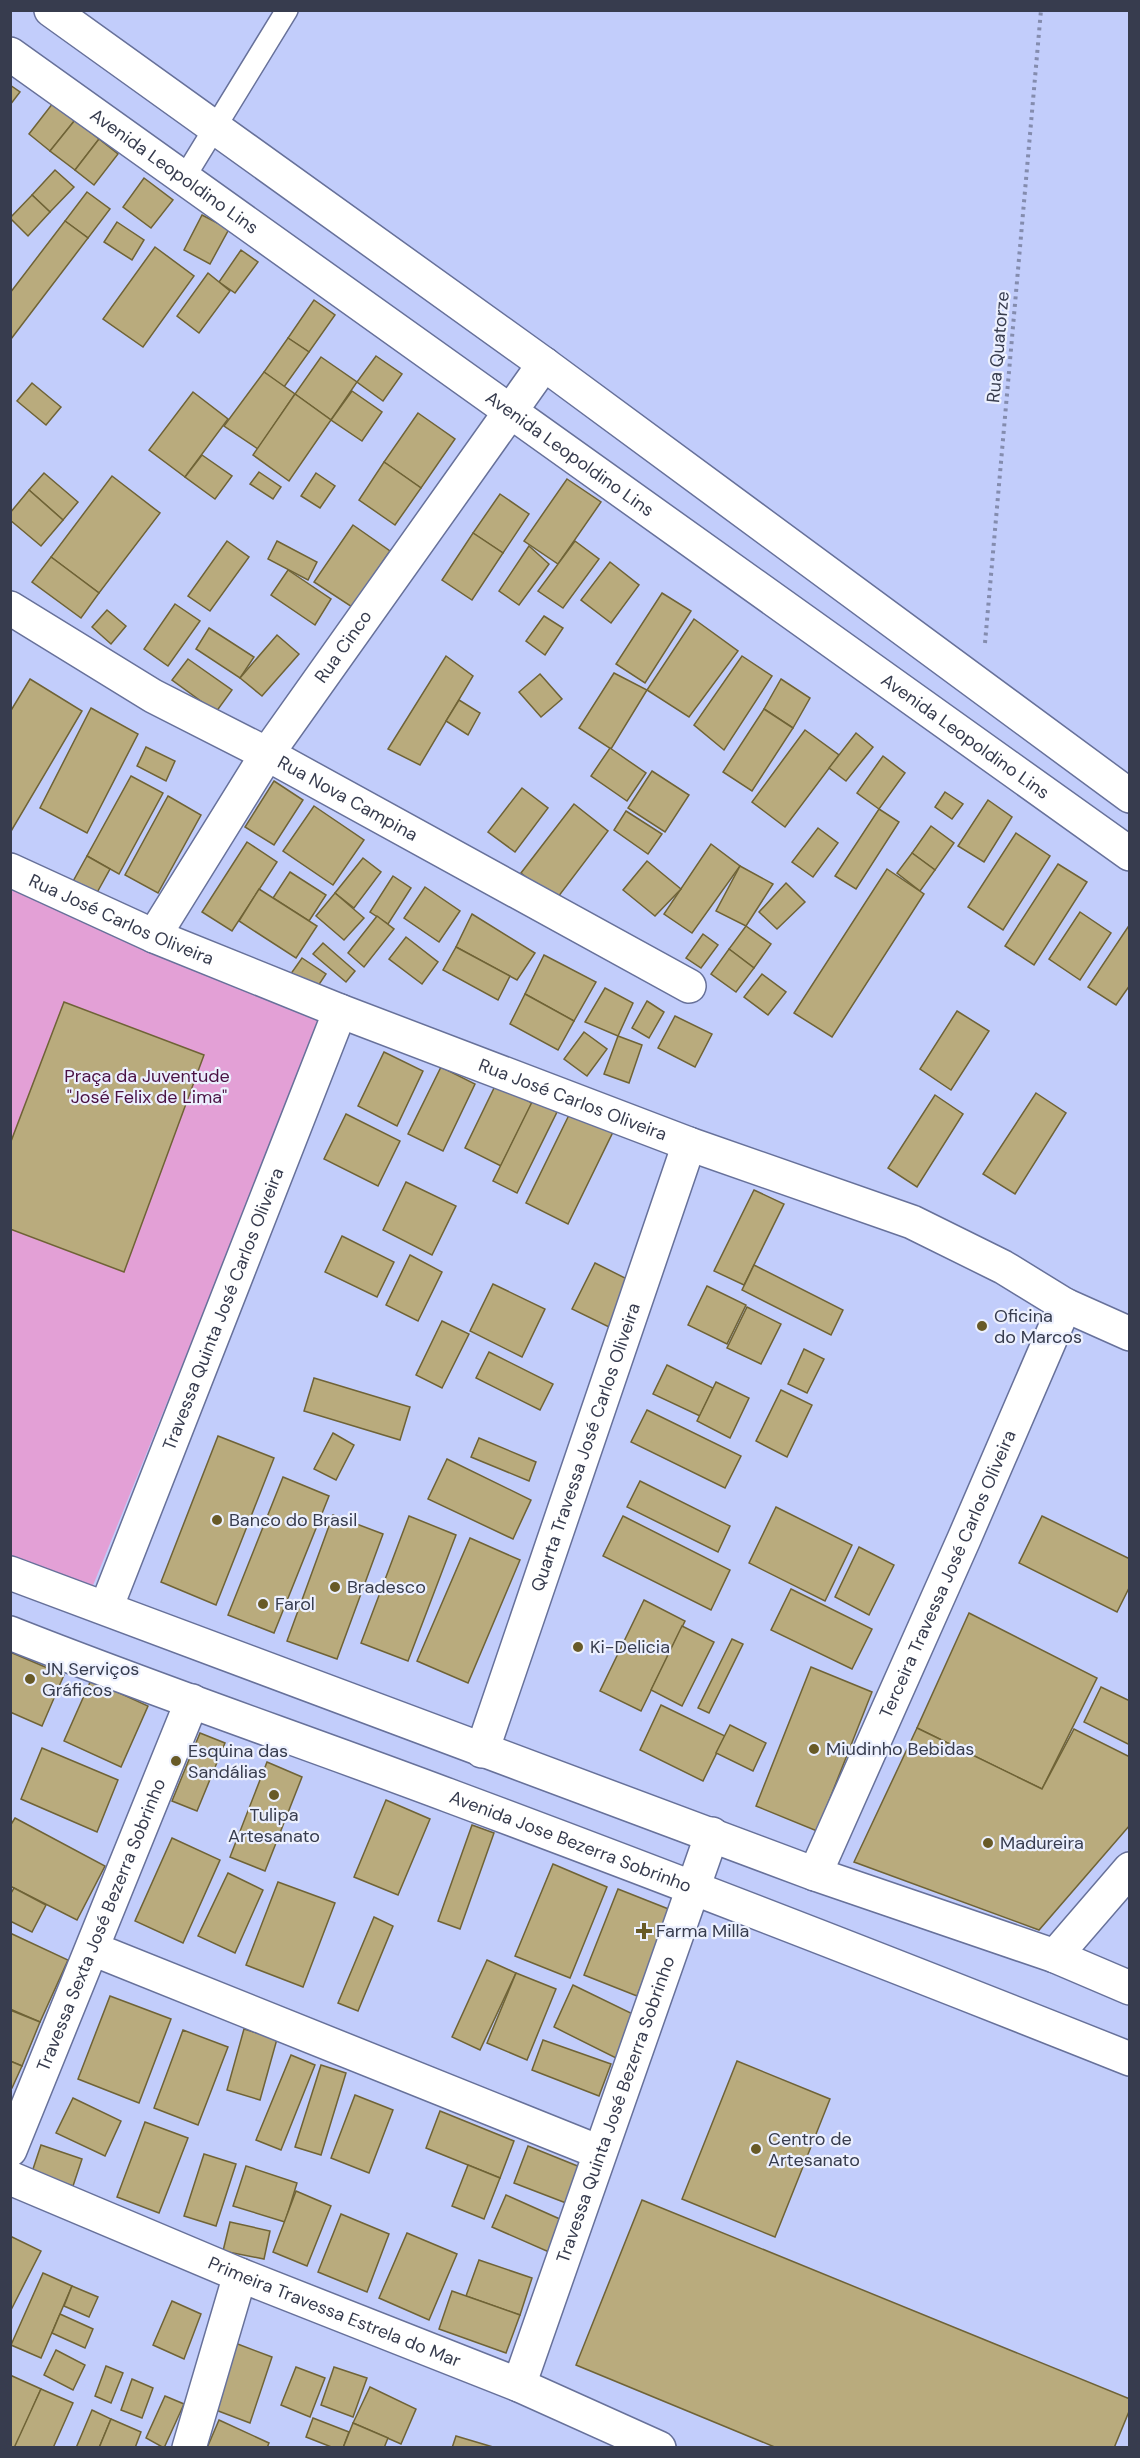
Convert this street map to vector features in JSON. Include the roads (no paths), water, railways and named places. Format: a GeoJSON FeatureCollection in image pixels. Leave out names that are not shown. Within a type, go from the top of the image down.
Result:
{"type":"FeatureCollection","features":[{"type":"Feature","properties":{"kind":"street"},"geometry":{"type":"LineString","coordinates":[[51,10],[544,364],[1130,796]]}},
{"type":"Feature","properties":{"kind":"street","name":"Avenida Leopoldino Lins"},"geometry":{"type":"LineString","coordinates":[[10,54],[1130,854]]}},
{"type":"Feature","properties":{"kind":"street","name":"Rua Cinco"},"geometry":{"type":"LineString","coordinates":[[154,936],[267,754],[544,364]]}},
{"type":"Feature","properties":{"kind":"street","name":"Rua Nova Campina"},"geometry":{"type":"LineString","coordinates":[[10,608],[153,696],[267,754],[689,986]]}},
{"type":"Feature","properties":{"kind":"street","name":"Rua José Carlos Oliveira"},"geometry":{"type":"LineString","coordinates":[[10,870],[154,936],[340,1011],[689,1144],[912,1222],[1003,1267],[1065,1305],[1130,1334]]}},
{"type":"Feature","properties":{"kind":"street","name":"Travessa Quinta José Carlos Oliveira"},"geometry":{"type":"LineString","coordinates":[[106,1608],[340,1011]]}},
{"type":"Feature","properties":{"kind":"street","name":"Quarta Travessa José Carlos Oliveira"},"geometry":{"type":"LineString","coordinates":[[482,1751],[689,1144]]}},
{"type":"Feature","properties":{"kind":"street","name":"Terceira Travessa José Carlos Oliveira"},"geometry":{"type":"LineString","coordinates":[[815,1874],[1065,1305]]}},
{"type":"Feature","properties":{"kind":"street"},"geometry":{"type":"LineString","coordinates":[[10,1573],[815,1874],[1055,1956],[1130,1988]]}},
{"type":"Feature","properties":{"kind":"street","name":"Avenida Jose Bezerra Sobrinho"},"geometry":{"type":"LineString","coordinates":[[10,1633],[115,1675],[192,1701],[801,1928],[1130,2059]]}},
{"type":"Feature","properties":{"kind":"street","name":"Travessa Sexta José Bezerra Sobrinho"},"geometry":{"type":"LineString","coordinates":[[10,2150],[192,1701]]}},
{"type":"Feature","properties":{"kind":"street","name":"Travessa Quinta José Bezerra Sobrinho"},"geometry":{"type":"LineString","coordinates":[[519,2385],[712,1834]]}},
{"type":"Feature","properties":{"kind":"street"},"geometry":{"type":"LineString","coordinates":[[1055,1956],[1130,1869]]}},
{"type":"Feature","properties":{"kind":"street"},"geometry":{"type":"LineString","coordinates":[[93,1949],[599,2152]]}},
{"type":"Feature","properties":{"kind":"street","name":"Primeira Travessa Estrela do Mar"},"geometry":{"type":"LineString","coordinates":[[10,2178],[240,2275],[519,2385],[659,2448]]}},
{"type":"Feature","properties":{"kind":"street"},"geometry":{"type":"LineString","coordinates":[[189,2448],[240,2275]]}},
{"type":"Feature","properties":{"kind":"lane"},"geometry":{"type":"LineString","coordinates":[[184,178],[287,10]]}},
{"type":"Feature","properties":{"kind":"place","name":"Oficina do Marcos"},"geometry":{"type":"Point","coordinates":[982,1326]}},
{"type":"Feature","properties":{"kind":"place","name":"Banco do Brasil"},"geometry":{"type":"Point","coordinates":[217,1520]}},
{"type":"Feature","properties":{"kind":"place","name":"Bradesco"},"geometry":{"type":"Point","coordinates":[335,1587]}},
{"type":"Feature","properties":{"kind":"place","name":"Farol"},"geometry":{"type":"Point","coordinates":[263,1604]}},
{"type":"Feature","properties":{"kind":"place","name":"Ki-Delicia"},"geometry":{"type":"Point","coordinates":[578,1647]}},
{"type":"Feature","properties":{"kind":"place","name":"JN Serviços Gráficos"},"geometry":{"type":"Point","coordinates":[30,1679]}},
{"type":"Feature","properties":{"kind":"place","name":"Miudinho Bebidas"},"geometry":{"type":"Point","coordinates":[814,1749]}},
{"type":"Feature","properties":{"kind":"place","name":"Esquina das Sandálias"},"geometry":{"type":"Point","coordinates":[176,1761]}},
{"type":"Feature","properties":{"kind":"place","name":"Tulipa Artesanato"},"geometry":{"type":"Point","coordinates":[274,1795]}},
{"type":"Feature","properties":{"kind":"place","name":"Madureira"},"geometry":{"type":"Point","coordinates":[988,1843]}},
{"type":"Feature","properties":{"kind":"place","name":"Farma Milla"},"geometry":{"type":"Point","coordinates":[644,1931]}},
{"type":"Feature","properties":{"kind":"place","name":"Centro de Artesanato"},"geometry":{"type":"Point","coordinates":[756,2149]}},
{"type":"Feature","properties":{"kind":"park label","name":"Praça da Juventude \"José Felix de Lima\""},"geometry":{"type":"Point","coordinates":[147,1086]}}]}
